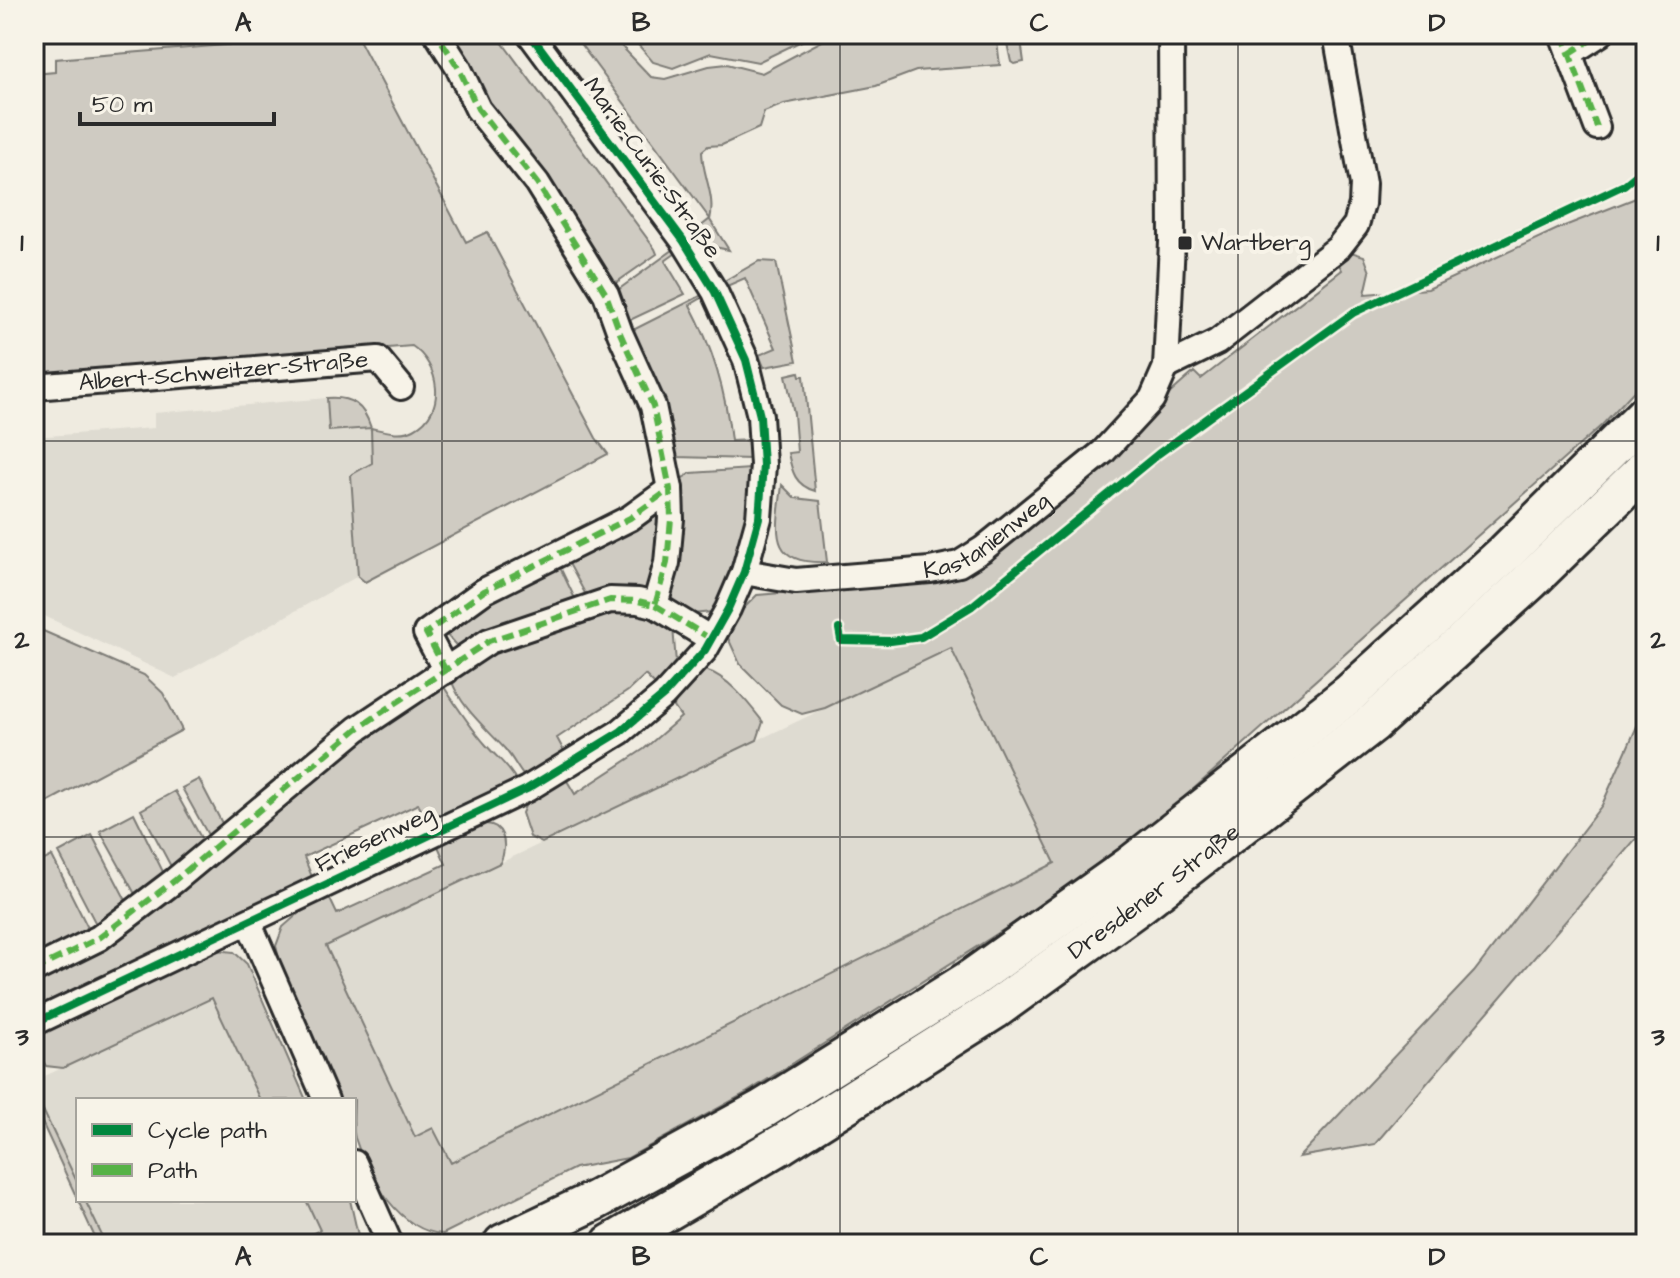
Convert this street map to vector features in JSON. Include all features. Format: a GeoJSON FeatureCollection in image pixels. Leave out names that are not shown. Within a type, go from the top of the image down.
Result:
{"type":"FeatureCollection","features":[{"type":"Feature","properties":{"kind":"main road"},"geometry":{"type":"LineString","coordinates":[[503,1244],[596,1200],[763,1109],[970,980],[1130,866],[1349,694],[1505,553],[1646,414]]}},
{"type":"Feature","properties":{"kind":"main road","name":"Dresdener Straße"},"geometry":{"type":"LineString","coordinates":[[611,1244],[782,1144],[994,1010],[1139,905],[1373,723],[1530,581],[1646,468]]}},
{"type":"Feature","properties":{"kind":"street"},"geometry":{"type":"LineString","coordinates":[[437,34],[458,67],[478,109],[537,183],[606,294],[653,406],[670,489],[667,563],[655,605]]}},
{"type":"Feature","properties":{"kind":"street","name":"Marie-Curie-Straße"},"geometry":{"type":"LineString","coordinates":[[530,34],[683,240],[715,292],[746,360],[760,416],[763,465],[759,518],[744,572],[708,644]]}},
{"type":"Feature","properties":{"kind":"street","name":"Kastanienweg"},"geometry":{"type":"LineString","coordinates":[[744,572],[796,581],[930,570],[959,564],[983,549],[1103,452],[1152,399],[1166,367],[1172,242],[1171,34]]}},
{"type":"Feature","properties":{"kind":"street"},"geometry":{"type":"LineString","coordinates":[[1166,367],[1217,342],[1338,248],[1356,225],[1363,184],[1336,34]]}},
{"type":"Feature","properties":{"kind":"street"},"geometry":{"type":"LineString","coordinates":[[1597,127],[1566,44],[1600,34]]}},
{"type":"Feature","properties":{"kind":"street","name":"Albert-Schweitzer-Straße"},"geometry":{"type":"LineString","coordinates":[[34,387],[378,359],[401,387]]}},
{"type":"Feature","properties":{"kind":"street"},"geometry":{"type":"LineString","coordinates":[[446,671],[426,633],[484,591],[630,518],[670,489]]}},
{"type":"Feature","properties":{"kind":"street"},"geometry":{"type":"LineString","coordinates":[[34,970],[99,938],[174,881],[357,729],[489,641],[610,600],[655,605],[708,644]]}},
{"type":"Feature","properties":{"kind":"street","name":"Friesenweg"},"geometry":{"type":"LineString","coordinates":[[34,1023],[527,789],[620,732],[664,695],[708,644]]}},
{"type":"Feature","properties":{"kind":"street"},"geometry":{"type":"LineString","coordinates":[[249,923],[325,1098]]}},
{"type":"Feature","properties":{"kind":"street"},"geometry":{"type":"LineString","coordinates":[[356,1168],[390,1244]]}},
{"type":"Feature","properties":{"kind":"shaded area"},"geometry":{"type":"Polygon","coordinates":[[[356,34],[466,242],[487,232],[596,438],[608,454],[365,582],[358,576],[351,475],[372,463],[371,428],[409,431],[425,421],[432,411],[436,388],[433,375],[421,354],[412,346],[34,377],[34,74],[55,72],[55,59],[356,34]]]}},
{"type":"Feature","properties":{"kind":"shaded area"},"geometry":{"type":"Polygon","coordinates":[[[443,34],[496,34],[657,254],[607,289],[484,108],[443,34]]]}},
{"type":"Feature","properties":{"kind":"shaded area"},"geometry":{"type":"Polygon","coordinates":[[[573,34],[610,34],[651,77],[665,79],[727,64],[762,73],[835,34],[996,34],[1000,65],[916,71],[876,86],[784,104],[764,112],[759,128],[722,145],[708,146],[702,151],[711,202],[710,220],[729,250],[705,245],[695,231],[710,219],[573,34]]]}},
{"type":"Feature","properties":{"kind":"shaded area"},"geometry":{"type":"Polygon","coordinates":[[[629,34],[816,34],[758,62],[711,53],[673,68],[653,62],[629,34]]]}},
{"type":"Feature","properties":{"kind":"shaded area"},"geometry":{"type":"Polygon","coordinates":[[[1005,34],[1020,34],[1024,62],[1011,62],[1005,34]]]}},
{"type":"Feature","properties":{"kind":"shaded area"},"geometry":{"type":"Polygon","coordinates":[[[1646,194],[1646,378],[1602,425],[1153,825],[1068,889],[746,1093],[628,1158],[575,1168],[443,1234],[413,1224],[387,1200],[368,1169],[356,1141],[356,1098],[337,1098],[284,979],[276,946],[283,927],[299,913],[329,897],[337,914],[446,864],[437,844],[478,825],[487,824],[499,830],[504,841],[500,863],[326,946],[415,1137],[433,1128],[451,1163],[1055,863],[951,648],[825,708],[802,714],[781,705],[740,664],[728,638],[739,613],[757,595],[943,580],[970,567],[1016,539],[1052,510],[1133,439],[1158,404],[1194,372],[1201,379],[1342,270],[1338,263],[1351,252],[1364,256],[1370,272],[1365,294],[1428,289],[1562,227],[1646,194]]]}},
{"type":"Feature","properties":{"kind":"shaded area"},"geometry":{"type":"Polygon","coordinates":[[[677,247],[679,251],[665,261],[685,294],[628,321],[611,295],[677,247]]]}},
{"type":"Feature","properties":{"kind":"shaded area"},"geometry":{"type":"Polygon","coordinates":[[[759,261],[776,262],[797,361],[764,367],[759,355],[776,348],[745,278],[727,286],[724,281],[759,261]]]}},
{"type":"Feature","properties":{"kind":"shaded area"},"geometry":{"type":"Polygon","coordinates":[[[704,294],[690,305],[717,371],[731,441],[752,440],[751,459],[676,457],[670,450],[631,335],[633,330],[704,294]]]}},
{"type":"Feature","properties":{"kind":"shaded area"},"geometry":{"type":"Polygon","coordinates":[[[799,372],[800,376],[804,376],[815,491],[796,477],[788,453],[797,452],[794,414],[786,375],[799,372]]]}},
{"type":"Feature","properties":{"kind":"shaded area"},"geometry":{"type":"Polygon","coordinates":[[[327,398],[329,431],[371,428],[372,463],[351,476],[358,576],[175,678],[34,611],[34,437],[154,428],[154,413],[327,398]]]}},
{"type":"Feature","properties":{"kind":"shaded area"},"geometry":{"type":"Polygon","coordinates":[[[327,398],[355,404],[365,413],[371,428],[329,431],[327,398]]]}},
{"type":"Feature","properties":{"kind":"shaded area"},"geometry":{"type":"Polygon","coordinates":[[[750,469],[750,490],[740,544],[721,596],[712,612],[682,615],[669,605],[668,597],[680,530],[678,481],[691,473],[750,469]]]}},
{"type":"Feature","properties":{"kind":"shaded area"},"geometry":{"type":"Polygon","coordinates":[[[782,485],[795,498],[820,501],[827,562],[794,558],[785,551],[778,530],[782,485]]]}},
{"type":"Feature","properties":{"kind":"shaded area"},"geometry":{"type":"Polygon","coordinates":[[[661,503],[665,529],[648,592],[588,599],[566,558],[661,503]]]}},
{"type":"Feature","properties":{"kind":"shaded area"},"geometry":{"type":"Polygon","coordinates":[[[558,563],[577,603],[463,653],[445,633],[465,614],[558,563]]]}},
{"type":"Feature","properties":{"kind":"shaded area"},"geometry":{"type":"Polygon","coordinates":[[[607,606],[649,609],[673,627],[676,663],[656,686],[645,675],[628,691],[557,738],[565,753],[523,775],[505,749],[467,708],[451,679],[482,653],[561,629],[607,606]]]}},
{"type":"Feature","properties":{"kind":"shaded area"},"geometry":{"type":"Polygon","coordinates":[[[34,627],[144,675],[163,693],[182,730],[34,809],[34,676],[42,654],[34,627]]]}},
{"type":"Feature","properties":{"kind":"shaded area"},"geometry":{"type":"Polygon","coordinates":[[[951,648],[1056,863],[451,1163],[416,1137],[326,946],[951,648]]]}},
{"type":"Feature","properties":{"kind":"shaded area"},"geometry":{"type":"Polygon","coordinates":[[[705,670],[730,684],[763,722],[757,740],[542,843],[530,837],[522,813],[527,801],[566,779],[575,794],[644,749],[681,717],[674,707],[679,695],[705,670]]]}},
{"type":"Feature","properties":{"kind":"shaded area"},"geometry":{"type":"Polygon","coordinates":[[[438,684],[444,687],[475,731],[516,780],[427,821],[418,804],[304,857],[312,877],[34,1008],[34,976],[438,684]]]}},
{"type":"Feature","properties":{"kind":"shaded area"},"geometry":{"type":"Polygon","coordinates":[[[1646,706],[1646,827],[1375,1144],[1299,1157],[1474,972],[1602,805],[1646,706]]]}},
{"type":"Feature","properties":{"kind":"shaded area"},"geometry":{"type":"Polygon","coordinates":[[[199,779],[223,825],[213,844],[182,788],[199,779]]]}},
{"type":"Feature","properties":{"kind":"shaded area"},"geometry":{"type":"Polygon","coordinates":[[[175,791],[204,843],[175,874],[141,810],[175,791]]]}},
{"type":"Feature","properties":{"kind":"shaded area"},"geometry":{"type":"Polygon","coordinates":[[[134,813],[168,882],[140,903],[100,831],[134,813]]]}},
{"type":"Feature","properties":{"kind":"shaded area"},"geometry":{"type":"Polygon","coordinates":[[[92,835],[131,910],[98,928],[59,853],[92,835]]]}},
{"type":"Feature","properties":{"kind":"shaded area"},"geometry":{"type":"Polygon","coordinates":[[[52,856],[93,938],[38,963],[34,956],[34,865],[52,856]]]}},
{"type":"Feature","properties":{"kind":"shaded area"},"geometry":{"type":"Polygon","coordinates":[[[216,950],[234,952],[247,964],[305,1098],[259,1098],[212,998],[63,1068],[46,1066],[35,1044],[34,1036],[216,950]]]}},
{"type":"Feature","properties":{"kind":"shaded area"},"geometry":{"type":"Polygon","coordinates":[[[213,998],[259,1098],[76,1098],[76,1180],[34,1091],[34,1081],[213,998]]]}},
{"type":"Feature","properties":{"kind":"shaded area"},"geometry":{"type":"Polygon","coordinates":[[[34,1091],[76,1180],[76,1196],[34,1105],[34,1091]]]}},
{"type":"Feature","properties":{"kind":"shaded area"},"geometry":{"type":"Polygon","coordinates":[[[79,1202],[86,1202],[106,1244],[98,1244],[79,1202]]]}},
{"type":"Feature","properties":{"kind":"shaded area"},"geometry":{"type":"Polygon","coordinates":[[[86,1202],[307,1202],[320,1230],[291,1244],[106,1244],[86,1202]]]}},
{"type":"Feature","properties":{"kind":"shaded area"},"geometry":{"type":"Polygon","coordinates":[[[307,1202],[350,1202],[360,1244],[291,1244],[320,1230],[307,1202]]]}},
{"type":"Feature","properties":{"kind":"marked path"},"geometry":{"type":"LineString","coordinates":[[34,970],[99,938],[174,881],[357,729],[489,641],[610,600],[655,605],[667,563],[671,519],[670,489],[653,406],[606,294],[537,183],[478,109],[458,67],[437,34]]}},
{"type":"Feature","properties":{"kind":"marked path"},"geometry":{"type":"LineString","coordinates":[[1562,34],[1597,127]]}},
{"type":"Feature","properties":{"kind":"marked path"},"geometry":{"type":"LineString","coordinates":[[1569,54],[1600,34]]}},
{"type":"Feature","properties":{"kind":"marked path"},"geometry":{"type":"LineString","coordinates":[[446,671],[426,633],[484,591],[630,518],[670,489]]}},
{"type":"Feature","properties":{"kind":"marked path"},"geometry":{"type":"LineString","coordinates":[[655,605],[711,639]]}},
{"type":"Feature","properties":{"kind":"cycle path"},"geometry":{"type":"LineString","coordinates":[[34,1023],[527,789],[620,732],[664,695],[705,650],[728,609],[744,572],[759,518],[763,465],[760,416],[746,360],[715,292],[683,240],[530,34]]}},
{"type":"Feature","properties":{"kind":"cycle path"},"geometry":{"type":"LineString","coordinates":[[839,629],[841,640],[891,641],[921,637],[972,606],[1158,454],[1353,313],[1624,185],[1646,167]]}},
{"type":"Feature","properties":{"kind":"place","name":"Wartberg"},"geometry":{"type":"Point","coordinates":[1185,243]}}]}
